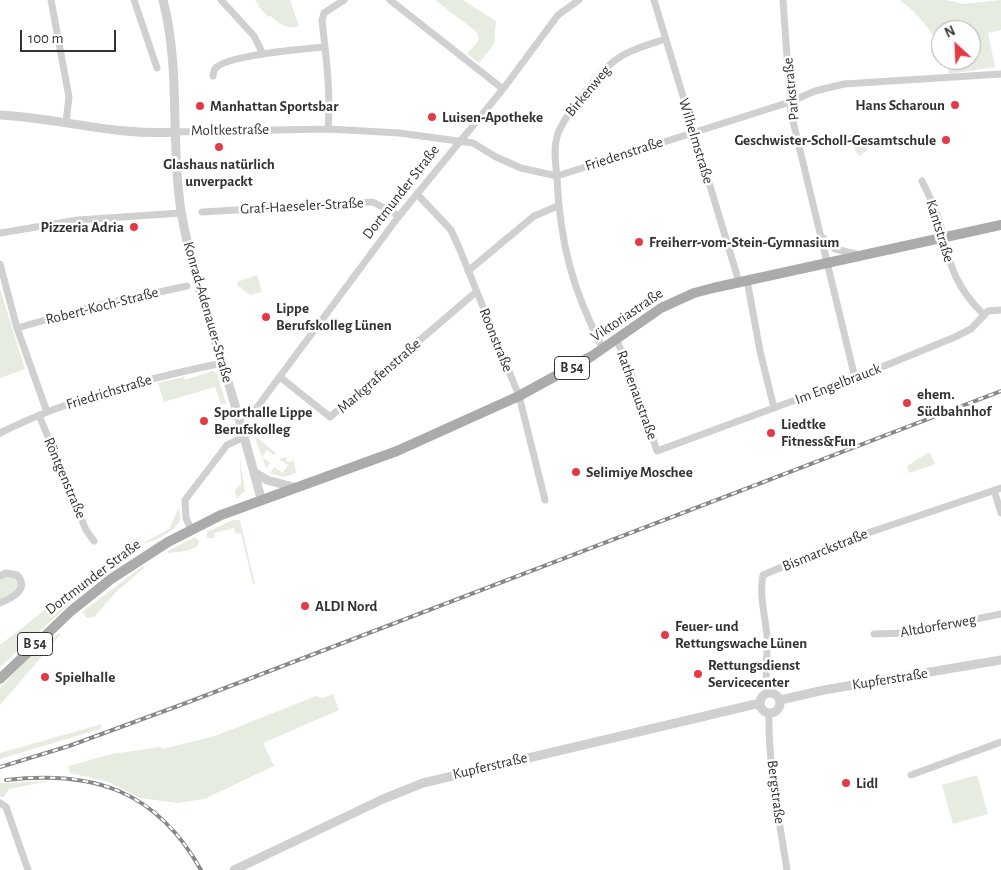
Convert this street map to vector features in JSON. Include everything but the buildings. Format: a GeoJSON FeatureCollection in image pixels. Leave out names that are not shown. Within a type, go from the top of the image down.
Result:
{"type":"FeatureCollection","features":[{"type":"Feature","properties":{"kind":"main road","name":"Viktoriastraße"},"geometry":{"type":"LineString","coordinates":[[261,498],[397,451],[519,396],[581,363],[646,317],[678,300],[743,281],[1001,225]]}},
{"type":"Feature","properties":{"kind":"main road","name":"Dortmunder Straße"},"geometry":{"type":"LineString","coordinates":[[0,679],[48,631],[94,592],[153,550],[191,529],[261,498]]}},
{"type":"Feature","properties":{"kind":"street"},"geometry":{"type":"LineString","coordinates":[[51,0],[69,97],[66,122]]}},
{"type":"Feature","properties":{"kind":"street"},"geometry":{"type":"LineString","coordinates":[[134,0],[157,68]]}},
{"type":"Feature","properties":{"kind":"street","name":"Konrad-Adenauer-Straße"},"geometry":{"type":"LineString","coordinates":[[163,0],[172,48],[174,132],[181,213],[196,282],[222,363],[261,498]]}},
{"type":"Feature","properties":{"kind":"street"},"geometry":{"type":"LineString","coordinates":[[220,0],[254,36],[263,54]]}},
{"type":"Feature","properties":{"kind":"street"},"geometry":{"type":"LineString","coordinates":[[328,129],[330,108],[324,13],[344,0]]}},
{"type":"Feature","properties":{"kind":"street"},"geometry":{"type":"LineString","coordinates":[[390,0],[503,89]]}},
{"type":"Feature","properties":{"kind":"street","name":"Dortmunder Straße"},"geometry":{"type":"LineString","coordinates":[[255,410],[399,216],[503,89],[558,15],[569,3],[579,0]]}},
{"type":"Feature","properties":{"kind":"street","name":"Wilhelmstraße"},"geometry":{"type":"LineString","coordinates":[[654,0],[693,131],[743,281],[774,408]]}},
{"type":"Feature","properties":{"kind":"street","name":"Parkstraße"},"geometry":{"type":"LineString","coordinates":[[783,0],[790,102],[855,378]]}},
{"type":"Feature","properties":{"kind":"street","name":"Birkenweg"},"geometry":{"type":"LineString","coordinates":[[556,176],[554,157],[556,137],[563,122],[573,108],[614,61],[665,39]]}},
{"type":"Feature","properties":{"kind":"street"},"geometry":{"type":"LineString","coordinates":[[213,76],[215,68],[220,65],[263,54],[325,47]]}},
{"type":"Feature","properties":{"kind":"street","name":"Friedenstraße"},"geometry":{"type":"LineString","coordinates":[[556,176],[693,131],[790,102],[826,87],[869,82],[961,78],[1001,74]]}},
{"type":"Feature","properties":{"kind":"street","name":"Moltkestraße"},"geometry":{"type":"LineString","coordinates":[[0,115],[66,122],[128,133],[328,129],[367,130],[461,141]]}},
{"type":"Feature","properties":{"kind":"street"},"geometry":{"type":"LineString","coordinates":[[461,141],[473,143],[496,157],[521,168],[556,176]]}},
{"type":"Feature","properties":{"kind":"street","name":"Rathenaustraße"},"geometry":{"type":"LineString","coordinates":[[556,176],[558,206],[568,265],[582,308],[603,348]]}},
{"type":"Feature","properties":{"kind":"street","name":"Kantstraße"},"geometry":{"type":"LineString","coordinates":[[922,180],[934,204],[948,260],[955,276],[973,304],[983,314]]}},
{"type":"Feature","properties":{"kind":"street","name":"Roonstraße"},"geometry":{"type":"LineString","coordinates":[[418,195],[450,230],[468,270],[519,396],[545,500]]}},
{"type":"Feature","properties":{"kind":"street","name":"Graf-Haeseler-Straße"},"geometry":{"type":"LineString","coordinates":[[202,212],[373,202],[399,216]]}},
{"type":"Feature","properties":{"kind":"street"},"geometry":{"type":"LineString","coordinates":[[468,270],[534,216],[558,206]]}},
{"type":"Feature","properties":{"kind":"street"},"geometry":{"type":"LineString","coordinates":[[0,233],[78,220],[181,213]]}},
{"type":"Feature","properties":{"kind":"street"},"geometry":{"type":"LineString","coordinates":[[821,235],[835,249],[844,253],[862,255]]}},
{"type":"Feature","properties":{"kind":"street"},"geometry":{"type":"LineString","coordinates":[[0,264],[17,328],[47,412]]}},
{"type":"Feature","properties":{"kind":"street","name":"Robert-Koch-Straße"},"geometry":{"type":"LineString","coordinates":[[17,328],[95,306],[187,286]]}},
{"type":"Feature","properties":{"kind":"street","name":"Markgrafenstraße"},"geometry":{"type":"LineString","coordinates":[[280,377],[330,417],[476,292]]}},
{"type":"Feature","properties":{"kind":"street"},"geometry":{"type":"LineString","coordinates":[[983,314],[992,310],[1001,310]]}},
{"type":"Feature","properties":{"kind":"street","name":"Im Engelbrauck"},"geometry":{"type":"LineString","coordinates":[[657,450],[855,378],[963,334],[976,324],[983,314]]}},
{"type":"Feature","properties":{"kind":"street","name":"Rathenaustraße"},"geometry":{"type":"LineString","coordinates":[[616,339],[628,365],[657,450]]}},
{"type":"Feature","properties":{"kind":"street","name":"Friedrichstraße"},"geometry":{"type":"LineString","coordinates":[[0,433],[38,415],[130,384],[222,363]]}},
{"type":"Feature","properties":{"kind":"street","name":"Röntgenstraße"},"geometry":{"type":"LineString","coordinates":[[38,415],[86,530],[94,541]]}},
{"type":"Feature","properties":{"kind":"street"},"geometry":{"type":"LineString","coordinates":[[191,529],[186,518],[185,500],[223,450],[235,440],[244,437]]}},
{"type":"Feature","properties":{"kind":"street"},"geometry":{"type":"LineString","coordinates":[[254,472],[267,480],[293,487]]}},
{"type":"Feature","properties":{"kind":"street"},"geometry":{"type":"LineString","coordinates":[[997,489],[1001,513]]}},
{"type":"Feature","properties":{"kind":"street","name":"Bismarckstraße"},"geometry":{"type":"LineString","coordinates":[[768,694],[765,671],[767,637],[760,591],[763,575],[841,542],[997,489]]}},
{"type":"Feature","properties":{"kind":"street"},"geometry":{"type":"LineString","coordinates":[[0,576],[6,573],[17,575],[22,582],[22,587],[14,597],[0,603]]}},
{"type":"Feature","properties":{"kind":"street","name":"Altdorferweg"},"geometry":{"type":"LineString","coordinates":[[874,634],[907,633],[1001,614]]}},
{"type":"Feature","properties":{"kind":"street","name":"Kupferstraße"},"geometry":{"type":"LineString","coordinates":[[780,700],[824,690],[1001,660]]}},
{"type":"Feature","properties":{"kind":"street"},"geometry":{"type":"LineString","coordinates":[[768,694],[775,694],[780,700],[778,710],[769,713],[762,709],[760,703],[763,697],[768,694]]}},
{"type":"Feature","properties":{"kind":"street","name":"Kupferstraße"},"geometry":{"type":"LineString","coordinates":[[234,870],[383,799],[423,783],[760,703]]}},
{"type":"Feature","properties":{"kind":"street","name":"Bergstraße"},"geometry":{"type":"LineString","coordinates":[[769,713],[777,810],[787,870]]}},
{"type":"Feature","properties":{"kind":"street"},"geometry":{"type":"LineString","coordinates":[[911,775],[1001,742]]}},
{"type":"Feature","properties":{"kind":"street"},"geometry":{"type":"LineString","coordinates":[[0,802],[6,808],[28,870]]}},
{"type":"Feature","properties":{"kind":"shaded area"},"geometry":{"type":"Polygon","coordinates":[[[255,0],[290,0],[299,26],[287,27],[271,16],[268,17],[255,0]]]}},
{"type":"Feature","properties":{"kind":"shaded area"},"geometry":{"type":"Polygon","coordinates":[[[435,0],[463,0],[496,21],[494,44],[479,63],[467,54],[479,40],[477,32],[435,0]]]}},
{"type":"Feature","properties":{"kind":"shaded area"},"geometry":{"type":"Polygon","coordinates":[[[900,0],[946,0],[963,4],[1001,0],[1001,30],[988,33],[995,67],[981,69],[981,20],[931,20],[931,33],[900,0]]]}},
{"type":"Feature","properties":{"kind":"shaded area"},"geometry":{"type":"Polygon","coordinates":[[[948,70],[975,70],[949,74],[948,70]]]}},
{"type":"Feature","properties":{"kind":"shaded area"},"geometry":{"type":"Polygon","coordinates":[[[855,132],[868,150],[859,156],[847,137],[855,132]]]}},
{"type":"Feature","properties":{"kind":"shaded area"},"geometry":{"type":"Polygon","coordinates":[[[257,275],[262,292],[250,295],[238,286],[237,282],[257,275]]]}},
{"type":"Feature","properties":{"kind":"shaded area"},"geometry":{"type":"Polygon","coordinates":[[[0,289],[25,369],[0,378],[0,289]]]}},
{"type":"Feature","properties":{"kind":"shaded area"},"geometry":{"type":"Polygon","coordinates":[[[213,371],[217,374],[226,404],[221,404],[215,387],[164,402],[158,383],[184,377],[185,380],[213,371]]]}},
{"type":"Feature","properties":{"kind":"shaded area"},"geometry":{"type":"Polygon","coordinates":[[[254,435],[276,453],[274,455],[267,450],[262,457],[254,435]]]}},
{"type":"Feature","properties":{"kind":"shaded area"},"geometry":{"type":"Polygon","coordinates":[[[929,452],[935,464],[909,473],[907,466],[929,452]]]}},
{"type":"Feature","properties":{"kind":"shaded area"},"geometry":{"type":"Polygon","coordinates":[[[262,457],[270,463],[266,468],[262,457]]]}},
{"type":"Feature","properties":{"kind":"shaded area"},"geometry":{"type":"Polygon","coordinates":[[[286,457],[287,462],[294,461],[296,473],[284,477],[270,473],[274,467],[283,473],[288,465],[279,459],[286,457]]]}},
{"type":"Feature","properties":{"kind":"shaded area"},"geometry":{"type":"Polygon","coordinates":[[[240,458],[245,491],[236,499],[235,490],[241,484],[240,458]]]}},
{"type":"Feature","properties":{"kind":"shaded area"},"geometry":{"type":"Polygon","coordinates":[[[179,507],[180,520],[170,532],[143,543],[169,529],[179,507]]]}},
{"type":"Feature","properties":{"kind":"shaded area"},"geometry":{"type":"Polygon","coordinates":[[[233,520],[240,520],[255,584],[253,584],[241,533],[236,534],[234,528],[214,533],[215,538],[207,538],[207,532],[233,520]]]}},
{"type":"Feature","properties":{"kind":"shaded area"},"geometry":{"type":"Polygon","coordinates":[[[195,537],[199,541],[198,546],[187,551],[168,553],[168,551],[195,537]]]}},
{"type":"Feature","properties":{"kind":"shaded area"},"geometry":{"type":"Polygon","coordinates":[[[116,562],[0,667],[0,645],[95,571],[116,562]]]}},
{"type":"Feature","properties":{"kind":"shaded area"},"geometry":{"type":"Polygon","coordinates":[[[143,566],[144,568],[117,591],[94,617],[87,618],[82,612],[143,566]]]}},
{"type":"Feature","properties":{"kind":"shaded area"},"geometry":{"type":"Polygon","coordinates":[[[8,575],[13,575],[19,581],[18,590],[0,601],[0,580],[8,575]]]}},
{"type":"Feature","properties":{"kind":"shaded area"},"geometry":{"type":"Polygon","coordinates":[[[59,633],[60,635],[0,705],[0,688],[33,653],[59,633]]]}},
{"type":"Feature","properties":{"kind":"shaded area"},"geometry":{"type":"Polygon","coordinates":[[[333,694],[339,710],[263,743],[274,766],[204,799],[178,803],[140,798],[109,782],[70,773],[68,766],[112,754],[160,747],[162,749],[215,736],[316,696],[322,698],[333,694]]]}},
{"type":"Feature","properties":{"kind":"shaded area"},"geometry":{"type":"Polygon","coordinates":[[[102,724],[100,729],[0,759],[0,753],[102,724]]]}},
{"type":"Feature","properties":{"kind":"shaded area"},"geometry":{"type":"Polygon","coordinates":[[[977,775],[988,814],[953,824],[942,785],[977,775]]]}},
{"type":"Feature","properties":{"kind":"shaded area"},"geometry":{"type":"Polygon","coordinates":[[[50,781],[9,789],[4,797],[0,797],[0,783],[50,781]]]}},
{"type":"Feature","properties":{"kind":"railway"},"geometry":{"type":"LineString","coordinates":[[0,767],[69,746],[186,703],[1001,391]]}},
{"type":"Feature","properties":{"kind":"railway"},"geometry":{"type":"LineString","coordinates":[[6,780],[67,779],[94,783],[119,791],[142,804],[164,821],[183,843],[201,870]]}},
{"type":"Feature","properties":{"kind":"place","name":"Hans Scharoun"},"geometry":{"type":"Point","coordinates":[955,105]}},
{"type":"Feature","properties":{"kind":"place","name":"Manhattan Sportsbar"},"geometry":{"type":"Point","coordinates":[200,106]}},
{"type":"Feature","properties":{"kind":"place","name":"Luisen-Apotheke"},"geometry":{"type":"Point","coordinates":[432,117]}},
{"type":"Feature","properties":{"kind":"place","name":"Geschwister-Scholl-Gesamtschule"},"geometry":{"type":"Point","coordinates":[946,140]}},
{"type":"Feature","properties":{"kind":"place","name":"Glashaus natürlich unverpackt"},"geometry":{"type":"Point","coordinates":[219,147]}},
{"type":"Feature","properties":{"kind":"place","name":"Pizzeria Adria"},"geometry":{"type":"Point","coordinates":[134,227]}},
{"type":"Feature","properties":{"kind":"place","name":"Freiherr-vom-Stein-Gymnasium"},"geometry":{"type":"Point","coordinates":[639,242]}},
{"type":"Feature","properties":{"kind":"place","name":"Lippe Berufskolleg Lünen"},"geometry":{"type":"Point","coordinates":[266,317]}},
{"type":"Feature","properties":{"kind":"place","name":"ehem. Südbahnhof"},"geometry":{"type":"Point","coordinates":[907,403]}},
{"type":"Feature","properties":{"kind":"place","name":"Sporthalle Lippe Berufskolleg"},"geometry":{"type":"Point","coordinates":[204,421]}},
{"type":"Feature","properties":{"kind":"place","name":"Liedtke Fitness&Fun"},"geometry":{"type":"Point","coordinates":[771,433]}},
{"type":"Feature","properties":{"kind":"place","name":"Selimiye Moschee"},"geometry":{"type":"Point","coordinates":[576,472]}},
{"type":"Feature","properties":{"kind":"place","name":"ALDI Nord"},"geometry":{"type":"Point","coordinates":[305,606]}},
{"type":"Feature","properties":{"kind":"place","name":"Feuer- und Rettungswache Lünen"},"geometry":{"type":"Point","coordinates":[665,635]}},
{"type":"Feature","properties":{"kind":"place","name":"Rettungsdienst Servicecenter"},"geometry":{"type":"Point","coordinates":[698,674]}},
{"type":"Feature","properties":{"kind":"place","name":"Spielhalle"},"geometry":{"type":"Point","coordinates":[45,677]}},
{"type":"Feature","properties":{"kind":"place","name":"Lidl"},"geometry":{"type":"Point","coordinates":[846,783]}}]}
